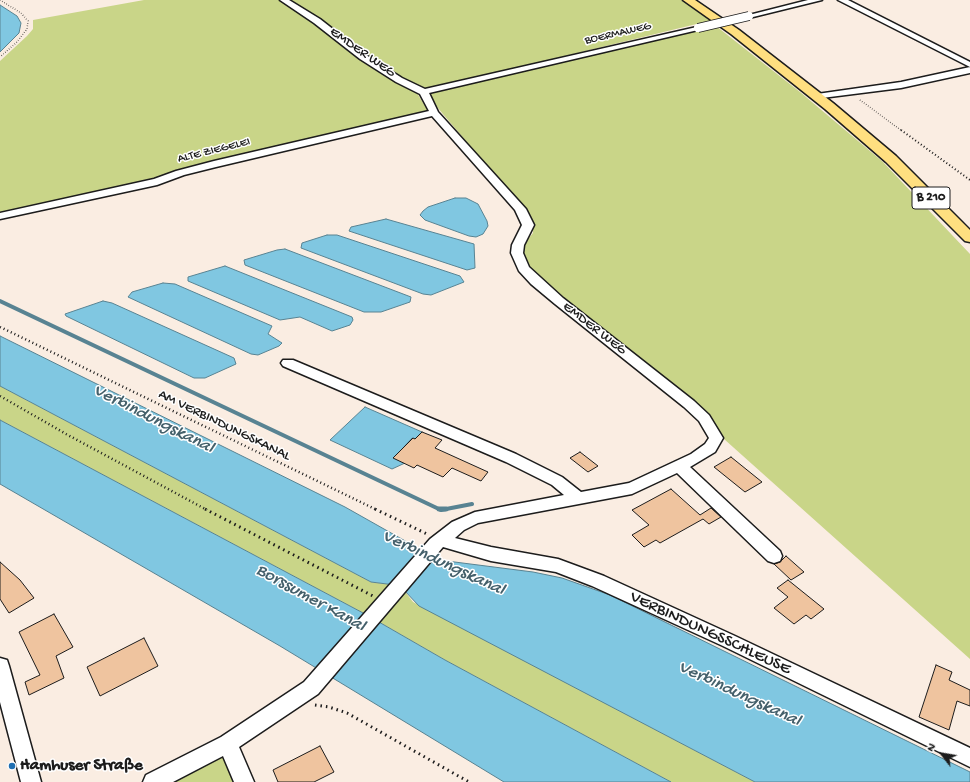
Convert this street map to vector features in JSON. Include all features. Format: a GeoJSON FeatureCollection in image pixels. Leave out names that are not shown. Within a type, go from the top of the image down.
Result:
{"type":"FeatureCollection","features":[{"type":"Feature","properties":{"kind":"main road","name":"B 210"},"geometry":{"type":"LineString","coordinates":[[688,0],[735,32],[817,97],[891,159],[970,238]]}},
{"type":"Feature","properties":{"kind":"street","name":"EMDER WEG"},"geometry":{"type":"LineString","coordinates":[[284,0],[317,21],[363,57],[399,80],[424,92],[434,112],[520,209],[528,225],[518,245],[517,253],[523,268],[535,281],[589,326],[689,404],[704,418],[713,430],[716,438],[714,443],[696,458],[632,488],[475,518],[458,526],[436,544]]}},
{"type":"Feature","properties":{"kind":"street","name":"BOERMAWEG"},"geometry":{"type":"LineString","coordinates":[[424,92],[818,0]]}},
{"type":"Feature","properties":{"kind":"street"},"geometry":{"type":"LineString","coordinates":[[842,0],[970,65]]}},
{"type":"Feature","properties":{"kind":"street"},"geometry":{"type":"LineString","coordinates":[[817,97],[901,85],[970,70]]}},
{"type":"Feature","properties":{"kind":"street","name":"ALTE ZIEGELEI"},"geometry":{"type":"LineString","coordinates":[[0,216],[157,182],[180,173],[214,164],[434,112]]}},
{"type":"Feature","properties":{"kind":"street"},"geometry":{"type":"LineString","coordinates":[[288,363],[511,458],[557,481],[579,499]]}},
{"type":"Feature","properties":{"kind":"street"},"geometry":{"type":"LineString","coordinates":[[679,466],[774,556]]}},
{"type":"Feature","properties":{"kind":"street"},"geometry":{"type":"LineString","coordinates":[[153,782],[228,743],[307,691],[436,544]]}},
{"type":"Feature","properties":{"kind":"street","name":"VERBINDUNGSSCHLEUSE"},"geometry":{"type":"LineString","coordinates":[[436,544],[558,566],[598,581],[729,641],[970,758]]}},
{"type":"Feature","properties":{"kind":"street"},"geometry":{"type":"LineString","coordinates":[[0,666],[31,782]]}},
{"type":"Feature","properties":{"kind":"street"},"geometry":{"type":"LineString","coordinates":[[228,743],[244,782]]}},
{"type":"Feature","properties":{"kind":"path"},"geometry":{"type":"LineString","coordinates":[[0,0],[21,13],[28,21],[27,29],[17,42],[0,57]]}},
{"type":"Feature","properties":{"kind":"path"},"geometry":{"type":"LineString","coordinates":[[0,4],[4,2]]}},
{"type":"Feature","properties":{"kind":"path"},"geometry":{"type":"LineString","coordinates":[[850,92],[970,180]]}},
{"type":"Feature","properties":{"kind":"path","name":"AM VERBINDUNGSKANAL"},"geometry":{"type":"LineString","coordinates":[[0,327],[436,544]]}},
{"type":"Feature","properties":{"kind":"path"},"geometry":{"type":"LineString","coordinates":[[0,396],[66,434],[237,526],[386,602]]}},
{"type":"Feature","properties":{"kind":"path"},"geometry":{"type":"LineString","coordinates":[[307,691],[312,705],[329,707],[347,713],[469,782]]}},
{"type":"Feature","properties":{"kind":"green space"},"geometry":{"type":"Polygon","coordinates":[[[144,0],[280,0],[314,22],[359,58],[417,93],[428,111],[180,170],[154,180],[0,214],[0,61],[33,29],[33,20],[144,0]]]}},
{"type":"Feature","properties":{"kind":"green space"},"geometry":{"type":"Polygon","coordinates":[[[288,0],[681,0],[713,20],[425,90],[365,57],[302,8],[288,0]]]}},
{"type":"Feature","properties":{"kind":"green space"},"geometry":{"type":"Polygon","coordinates":[[[716,26],[800,92],[883,162],[970,254],[970,659],[724,439],[711,418],[528,268],[523,256],[524,244],[533,233],[532,219],[426,94],[716,26]]]}},
{"type":"Feature","properties":{"kind":"green space"},"geometry":{"type":"Polygon","coordinates":[[[0,386],[371,582],[395,585],[403,589],[413,602],[755,782],[671,782],[445,660],[365,614],[0,420],[0,386]]]}},
{"type":"Feature","properties":{"kind":"green space"},"geometry":{"type":"Polygon","coordinates":[[[228,743],[244,782],[165,782],[228,743]]]}},
{"type":"Feature","properties":{"kind":"water"},"geometry":{"type":"Polygon","coordinates":[[[0,5],[17,16],[21,23],[19,33],[0,52],[0,5]]]}},
{"type":"Feature","properties":{"kind":"water"},"geometry":{"type":"Polygon","coordinates":[[[455,198],[466,198],[478,204],[488,226],[483,234],[476,237],[469,236],[425,220],[420,215],[428,207],[455,198]]]}},
{"type":"Feature","properties":{"kind":"water"},"geometry":{"type":"Polygon","coordinates":[[[386,219],[474,244],[475,268],[467,270],[349,231],[351,227],[386,219]]]}},
{"type":"Feature","properties":{"kind":"water"},"geometry":{"type":"Polygon","coordinates":[[[327,235],[337,235],[460,276],[464,282],[431,295],[423,294],[301,248],[302,243],[327,235]]]}},
{"type":"Feature","properties":{"kind":"water"},"geometry":{"type":"Polygon","coordinates":[[[285,249],[411,297],[410,302],[381,312],[364,312],[245,265],[244,260],[285,249]]]}},
{"type":"Feature","properties":{"kind":"water"},"geometry":{"type":"Polygon","coordinates":[[[225,266],[352,317],[353,320],[350,325],[332,331],[300,317],[280,320],[188,281],[188,277],[225,266]]]}},
{"type":"Feature","properties":{"kind":"water"},"geometry":{"type":"Polygon","coordinates":[[[163,283],[175,284],[272,326],[268,334],[282,343],[279,346],[258,355],[251,354],[128,297],[132,292],[163,283]]]}},
{"type":"Feature","properties":{"kind":"water"},"geometry":{"type":"Polygon","coordinates":[[[103,301],[112,303],[234,358],[236,364],[205,378],[194,378],[66,316],[65,314],[103,301]]]}},
{"type":"Feature","properties":{"kind":"water","name":"Verbindungskanal"},"geometry":{"type":"Polygon","coordinates":[[[0,336],[345,507],[439,560],[533,572],[562,578],[610,595],[970,772],[970,782],[755,782],[419,606],[403,589],[395,585],[371,582],[0,386],[0,336]]]}},
{"type":"Feature","properties":{"kind":"water"},"geometry":{"type":"Polygon","coordinates":[[[365,407],[422,432],[415,439],[412,438],[394,458],[405,463],[392,469],[330,440],[365,407]]]}},
{"type":"Feature","properties":{"kind":"water","name":"Borssumer Kanal"},"geometry":{"type":"Polygon","coordinates":[[[0,420],[365,614],[445,660],[671,782],[504,782],[280,646],[0,484],[0,420]]]}},
{"type":"Feature","properties":{"kind":"building"},"geometry":{"type":"Polygon","coordinates":[[[422,432],[442,440],[435,448],[488,472],[481,481],[452,468],[443,477],[417,465],[414,468],[393,458],[413,438],[415,439],[422,432]]]}},
{"type":"Feature","properties":{"kind":"building"},"geometry":{"type":"Polygon","coordinates":[[[580,452],[598,466],[588,472],[570,458],[580,452]]]}},
{"type":"Feature","properties":{"kind":"building"},"geometry":{"type":"Polygon","coordinates":[[[731,457],[762,482],[745,492],[714,467],[731,457]]]}},
{"type":"Feature","properties":{"kind":"building"},"geometry":{"type":"Polygon","coordinates":[[[671,489],[700,515],[711,508],[721,517],[709,524],[703,519],[660,543],[656,540],[644,547],[632,535],[649,525],[632,510],[671,489]]]}},
{"type":"Feature","properties":{"kind":"building"},"geometry":{"type":"Polygon","coordinates":[[[786,556],[804,572],[791,580],[774,564],[780,562],[786,556]]]}},
{"type":"Feature","properties":{"kind":"building"},"geometry":{"type":"Polygon","coordinates":[[[0,562],[20,580],[34,598],[9,613],[0,599],[0,562]]]}},
{"type":"Feature","properties":{"kind":"building"},"geometry":{"type":"Polygon","coordinates":[[[788,580],[824,609],[811,619],[806,615],[794,624],[774,608],[788,597],[777,588],[788,580]]]}},
{"type":"Feature","properties":{"kind":"building"},"geometry":{"type":"Polygon","coordinates":[[[54,614],[73,647],[56,656],[64,678],[29,695],[25,682],[40,675],[19,632],[54,614]]]}},
{"type":"Feature","properties":{"kind":"building"},"geometry":{"type":"Polygon","coordinates":[[[144,638],[158,666],[100,696],[87,667],[144,638]]]}},
{"type":"Feature","properties":{"kind":"building"},"geometry":{"type":"Polygon","coordinates":[[[936,665],[952,672],[949,680],[970,690],[970,706],[957,701],[949,730],[919,717],[936,665]]]}},
{"type":"Feature","properties":{"kind":"building"},"geometry":{"type":"Polygon","coordinates":[[[320,746],[334,772],[314,782],[278,782],[273,770],[320,746]]]}},
{"type":"Feature","properties":{"kind":"waterway"},"geometry":{"type":"LineString","coordinates":[[0,301],[441,510],[472,504]]}},
{"type":"Feature","properties":{"kind":"waterway"},"geometry":{"type":"LineString","coordinates":[[439,509],[446,509]]}},
{"type":"Feature","properties":{"kind":"place","name":"Hamhuser Straße"},"geometry":{"type":"Point","coordinates":[12,766]}}]}
